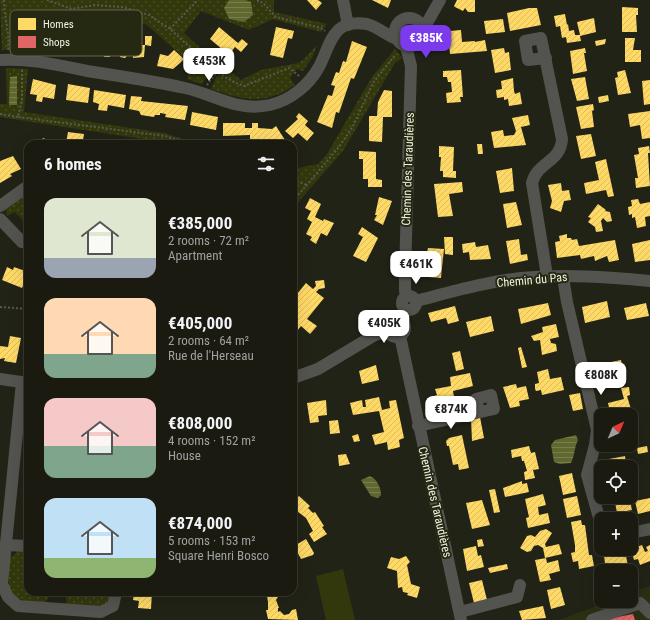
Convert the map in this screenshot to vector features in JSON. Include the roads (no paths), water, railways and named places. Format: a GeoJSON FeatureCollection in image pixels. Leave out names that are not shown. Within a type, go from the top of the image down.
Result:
{"type":"FeatureCollection","features":[{"type":"Feature","properties":{"kind":"street"},"geometry":{"type":"LineString","coordinates":[[343,0],[348,25]]}},
{"type":"Feature","properties":{"kind":"street"},"geometry":{"type":"LineString","coordinates":[[420,25],[433,12],[440,0]]}},
{"type":"Feature","properties":{"kind":"street"},"geometry":{"type":"LineString","coordinates":[[378,27],[402,43],[413,46],[419,43],[423,37],[420,25],[406,18],[398,24],[395,30],[402,43]]}},
{"type":"Feature","properties":{"kind":"street"},"geometry":{"type":"LineString","coordinates":[[4,59],[22,59],[204,93],[241,106],[260,107],[290,97],[308,82],[320,65],[332,37],[341,28],[359,23],[378,27],[398,24]]}},
{"type":"Feature","properties":{"kind":"street","name":"Chemin des Taraudières"},"geometry":{"type":"LineString","coordinates":[[402,43],[411,66]]}},
{"type":"Feature","properties":{"kind":"street","name":"Chemin des Taraudières"},"geometry":{"type":"LineString","coordinates":[[419,43],[411,66],[405,273],[405,291],[409,304],[409,320],[400,327],[418,426],[461,616]]}},
{"type":"Feature","properties":{"kind":"street"},"geometry":{"type":"LineString","coordinates":[[546,58],[562,139],[561,148],[557,154],[539,169],[534,175],[532,183],[547,276]]}},
{"type":"Feature","properties":{"kind":"street"},"geometry":{"type":"LineString","coordinates":[[0,206],[24,189]]}},
{"type":"Feature","properties":{"kind":"street"},"geometry":{"type":"LineString","coordinates":[[0,219],[24,242]]}},
{"type":"Feature","properties":{"kind":"street"},"geometry":{"type":"LineString","coordinates":[[563,276],[567,302],[597,430],[595,445],[587,475],[597,512]]}},
{"type":"Feature","properties":{"kind":"street","name":"Chemin du Pas"},"geometry":{"type":"LineString","coordinates":[[409,304],[471,287],[520,278],[563,276],[604,277],[650,281]]}},
{"type":"Feature","properties":{"kind":"street"},"geometry":{"type":"LineString","coordinates":[[297,376],[328,363],[373,336],[388,330],[394,336],[400,327]]}},
{"type":"Feature","properties":{"kind":"street"},"geometry":{"type":"LineString","coordinates":[[0,379],[24,382]]}},
{"type":"Feature","properties":{"kind":"street"},"geometry":{"type":"LineString","coordinates":[[24,391],[2,584],[8,597],[18,606],[101,612],[113,606],[115,596]]}},
{"type":"Feature","properties":{"kind":"street"},"geometry":{"type":"LineString","coordinates":[[418,426],[479,412]]}},
{"type":"Feature","properties":{"kind":"street"},"geometry":{"type":"LineString","coordinates":[[638,531],[650,528]]}},
{"type":"Feature","properties":{"kind":"street"},"geometry":{"type":"LineString","coordinates":[[6,545],[24,546]]}},
{"type":"Feature","properties":{"kind":"street"},"geometry":{"type":"LineString","coordinates":[[461,616],[517,597],[520,585]]}},
{"type":"Feature","properties":{"kind":"street"},"geometry":{"type":"LineString","coordinates":[[592,620],[640,603],[650,613]]}}]}
